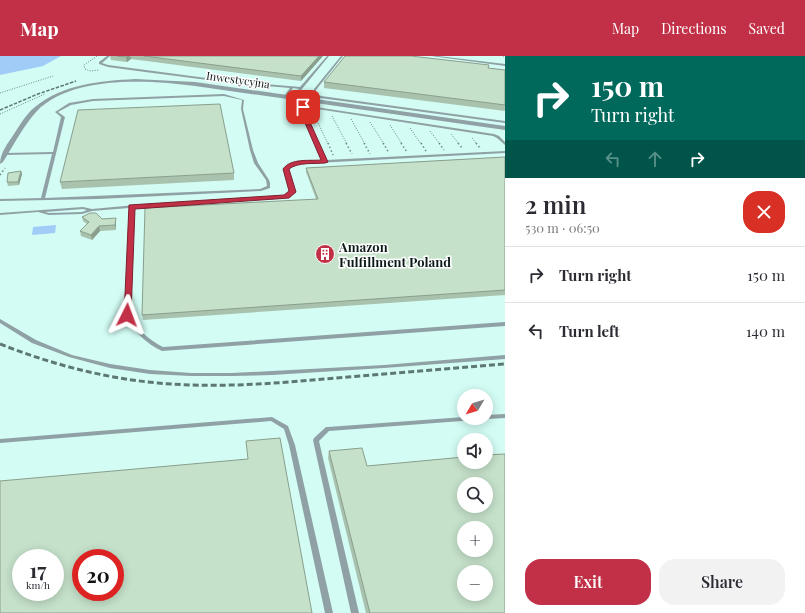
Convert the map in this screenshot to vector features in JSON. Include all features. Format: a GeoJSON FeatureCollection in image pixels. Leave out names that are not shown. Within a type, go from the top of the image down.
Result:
{"type":"FeatureCollection","features":[{"type":"Feature","properties":{"kind":"street","name":"Inwestycyjna"},"geometry":{"type":"LineString","coordinates":[[0,162],[36,109],[64,94],[95,84],[139,80],[172,81],[505,128]]}},
{"type":"Feature","properties":{"kind":"lane"},"geometry":{"type":"LineString","coordinates":[[109,56],[100,63],[108,66],[251,85],[276,85],[301,88]]}},
{"type":"Feature","properties":{"kind":"lane"},"geometry":{"type":"LineString","coordinates":[[328,56],[286,104],[494,135],[505,144]]}},
{"type":"Feature","properties":{"kind":"lane"},"geometry":{"type":"LineString","coordinates":[[342,56],[315,90],[315,94],[327,98],[505,122]]}},
{"type":"Feature","properties":{"kind":"lane"},"geometry":{"type":"LineString","coordinates":[[432,56],[505,65]]}},
{"type":"Feature","properties":{"kind":"lane"},"geometry":{"type":"LineString","coordinates":[[290,98],[286,95],[292,87]]}},
{"type":"Feature","properties":{"kind":"lane"},"geometry":{"type":"LineString","coordinates":[[0,200],[43,200],[94,199],[261,190],[269,187],[267,176],[256,163],[242,109],[243,100],[238,97],[217,95],[123,99],[70,104],[56,112],[63,117],[53,153],[43,200]]}},
{"type":"Feature","properties":{"kind":"lane"},"geometry":{"type":"LineString","coordinates":[[303,107],[302,109],[325,162]]}},
{"type":"Feature","properties":{"kind":"lane"},"geometry":{"type":"LineString","coordinates":[[0,214],[40,212],[53,214],[131,207],[286,197],[292,192],[286,169],[288,166],[296,163],[505,152]]}},
{"type":"Feature","properties":{"kind":"lane"},"geometry":{"type":"LineString","coordinates":[[5,154],[53,153]]}},
{"type":"Feature","properties":{"kind":"lane"},"geometry":{"type":"LineString","coordinates":[[131,207],[127,315],[131,324],[152,344],[162,349],[505,324]]}},
{"type":"Feature","properties":{"kind":"lane"},"geometry":{"type":"LineString","coordinates":[[0,321],[33,341],[57,351],[116,367],[164,373],[238,376],[505,357]]}},
{"type":"Feature","properties":{"kind":"lane"},"geometry":{"type":"LineString","coordinates":[[493,417],[505,416]]}},
{"type":"Feature","properties":{"kind":"lane"},"geometry":{"type":"LineString","coordinates":[[0,440],[272,419],[286,428],[292,445],[329,613]]}},
{"type":"Feature","properties":{"kind":"lane"},"geometry":{"type":"LineString","coordinates":[[356,613],[316,440],[328,429],[457,419]]}},
{"type":"Feature","properties":{"kind":"path"},"geometry":{"type":"LineString","coordinates":[[0,93],[53,76]]}},
{"type":"Feature","properties":{"kind":"path"},"geometry":{"type":"LineString","coordinates":[[312,110],[334,158]]}},
{"type":"Feature","properties":{"kind":"path"},"geometry":{"type":"LineString","coordinates":[[331,113],[353,157]]}},
{"type":"Feature","properties":{"kind":"path"},"geometry":{"type":"LineString","coordinates":[[349,116],[372,156]]}},
{"type":"Feature","properties":{"kind":"path"},"geometry":{"type":"LineString","coordinates":[[368,119],[390,155]]}},
{"type":"Feature","properties":{"kind":"path"},"geometry":{"type":"LineString","coordinates":[[387,121],[409,154]]}},
{"type":"Feature","properties":{"kind":"path"},"geometry":{"type":"LineString","coordinates":[[407,124],[428,154]]}},
{"type":"Feature","properties":{"kind":"path"},"geometry":{"type":"LineString","coordinates":[[427,127],[446,152]]}},
{"type":"Feature","properties":{"kind":"path"},"geometry":{"type":"LineString","coordinates":[[468,134],[482,151]]}},
{"type":"Feature","properties":{"kind":"path"},"geometry":{"type":"LineString","coordinates":[[0,175],[14,154]]}},
{"type":"Feature","properties":{"kind":"water"},"geometry":{"type":"Polygon","coordinates":[[[0,56],[61,56],[43,66],[0,75],[0,56]]]}},
{"type":"Feature","properties":{"kind":"water"},"geometry":{"type":"Polygon","coordinates":[[[56,225],[55,233],[32,235],[33,227],[56,225]]]}},
{"type":"Feature","properties":{"kind":"building"},"geometry":{"type":"Polygon","coordinates":[[[144,56],[319,56],[301,76],[144,56]]]}},
{"type":"Feature","properties":{"kind":"building"},"geometry":{"type":"Polygon","coordinates":[[[345,56],[411,56],[489,65],[488,68],[505,70],[505,105],[324,82],[345,56]]]}},
{"type":"Feature","properties":{"kind":"building"},"geometry":{"type":"Polygon","coordinates":[[[220,104],[234,173],[60,182],[78,110],[220,104]]]}},
{"type":"Feature","properties":{"kind":"building","name":"Amazon Fulfillment Poland"},"geometry":{"type":"Polygon","coordinates":[[[505,157],[505,290],[142,315],[145,208],[318,199],[306,168],[505,157]]]}},
{"type":"Feature","properties":{"kind":"building"},"geometry":{"type":"Polygon","coordinates":[[[21,171],[18,182],[7,182],[8,173],[21,171]]]}},
{"type":"Feature","properties":{"kind":"building"},"geometry":{"type":"Polygon","coordinates":[[[90,213],[96,213],[102,219],[116,218],[115,225],[99,226],[91,235],[80,231],[89,222],[82,217],[90,213]]]}},
{"type":"Feature","properties":{"kind":"building"},"geometry":{"type":"Polygon","coordinates":[[[280,438],[312,613],[0,613],[0,481],[248,459],[246,441],[280,438]]]}},
{"type":"Feature","properties":{"kind":"building"},"geometry":{"type":"Polygon","coordinates":[[[362,448],[367,466],[457,458],[457,469],[493,469],[493,455],[505,454],[505,613],[370,613],[329,451],[362,448]]]}},
{"type":"Feature","properties":{"kind":"railway"},"geometry":{"type":"LineString","coordinates":[[0,110],[38,94],[76,81]]}},
{"type":"Feature","properties":{"kind":"railway"},"geometry":{"type":"LineString","coordinates":[[0,344],[38,358],[97,374],[138,381],[200,385],[262,384],[505,364]]}},
{"type":"Feature","properties":{"kind":"place","name":"Amazon Fulfillment Poland"},"geometry":{"type":"Point","coordinates":[325,254]}},
{"type":"Feature","properties":{"kind":"route"},"geometry":{"type":"LineString","coordinates":[[127,315],[131,207],[279,198],[290,195],[292,192],[286,169],[288,166],[296,163],[325,162],[302,109],[303,107]]}}]}
